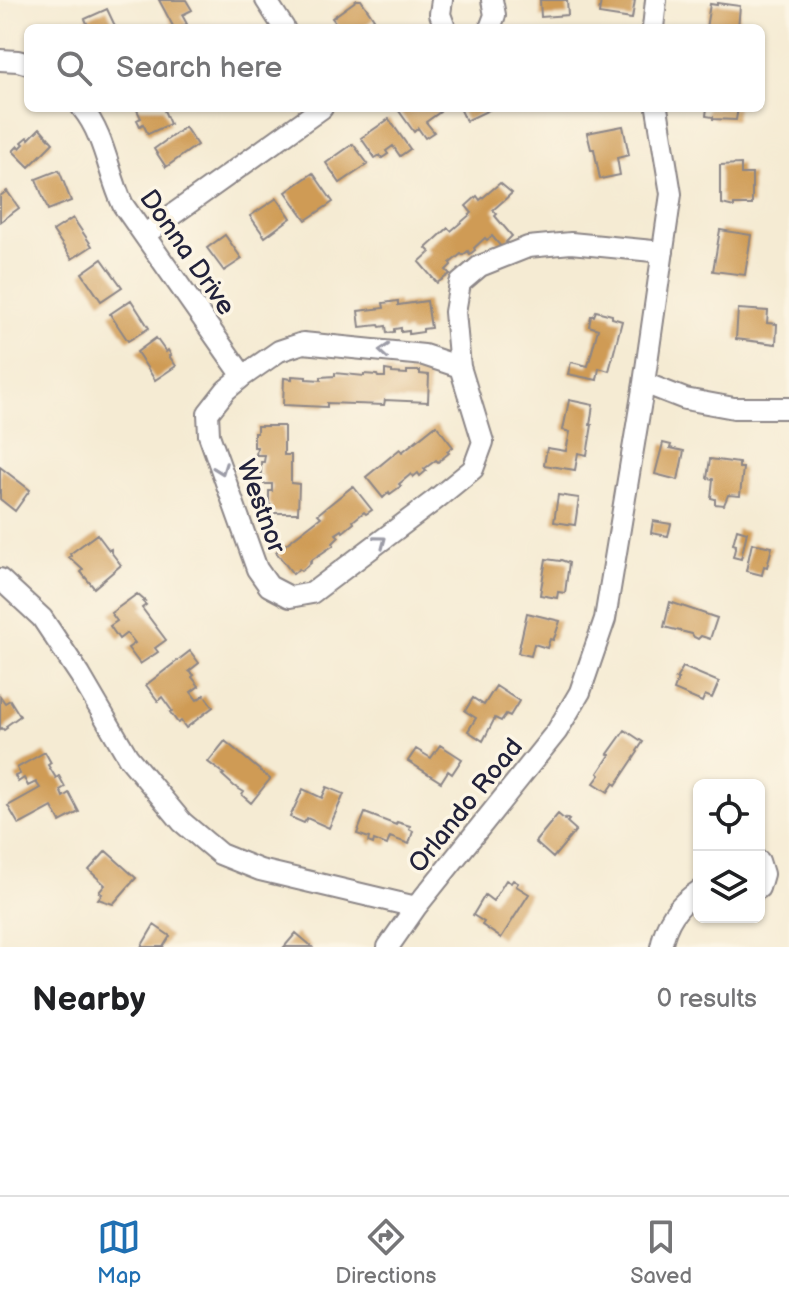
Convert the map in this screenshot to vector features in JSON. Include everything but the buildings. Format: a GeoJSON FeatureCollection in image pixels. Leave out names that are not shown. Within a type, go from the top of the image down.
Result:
{"type":"FeatureCollection","features":[{"type":"Feature","properties":{"kind":"street"},"geometry":{"type":"LineString","coordinates":[[266,0],[281,24]]}},
{"type":"Feature","properties":{"kind":"street"},"geometry":{"type":"LineString","coordinates":[[440,24],[442,0]]}},
{"type":"Feature","properties":{"kind":"street"},"geometry":{"type":"LineString","coordinates":[[492,0],[495,15],[492,24]]}},
{"type":"Feature","properties":{"kind":"street"},"geometry":{"type":"LineString","coordinates":[[653,24],[656,0]]}},
{"type":"Feature","properties":{"kind":"street"},"geometry":{"type":"LineString","coordinates":[[0,60],[24,63]]}},
{"type":"Feature","properties":{"kind":"street","name":"Donna Drive"},"geometry":{"type":"LineString","coordinates":[[85,112],[94,125],[123,205],[243,376]]}},
{"type":"Feature","properties":{"kind":"street"},"geometry":{"type":"LineString","coordinates":[[144,235],[316,112]]}},
{"type":"Feature","properties":{"kind":"street","name":"Orlando Road"},"geometry":{"type":"LineString","coordinates":[[0,579],[42,618],[128,757],[182,822],[220,854],[260,870],[416,907],[557,731],[580,692],[605,619],[671,194],[658,112]]}},
{"type":"Feature","properties":{"kind":"street","name":"Westnor"},"geometry":{"type":"LineString","coordinates":[[460,367],[424,355],[303,343],[279,351],[226,390],[208,413],[209,435],[257,569],[269,586],[290,597],[312,593],[473,469],[483,442],[460,367],[455,312],[460,283],[480,266],[528,247],[571,243],[663,252]]}},
{"type":"Feature","properties":{"kind":"street"},"geometry":{"type":"LineString","coordinates":[[644,383],[685,399],[734,408],[789,408]]}},
{"type":"Feature","properties":{"kind":"street"},"geometry":{"type":"LineString","coordinates":[[661,947],[666,926],[677,908],[693,896]]}},
{"type":"Feature","properties":{"kind":"street"},"geometry":{"type":"LineString","coordinates":[[388,947],[416,907]]}}]}
